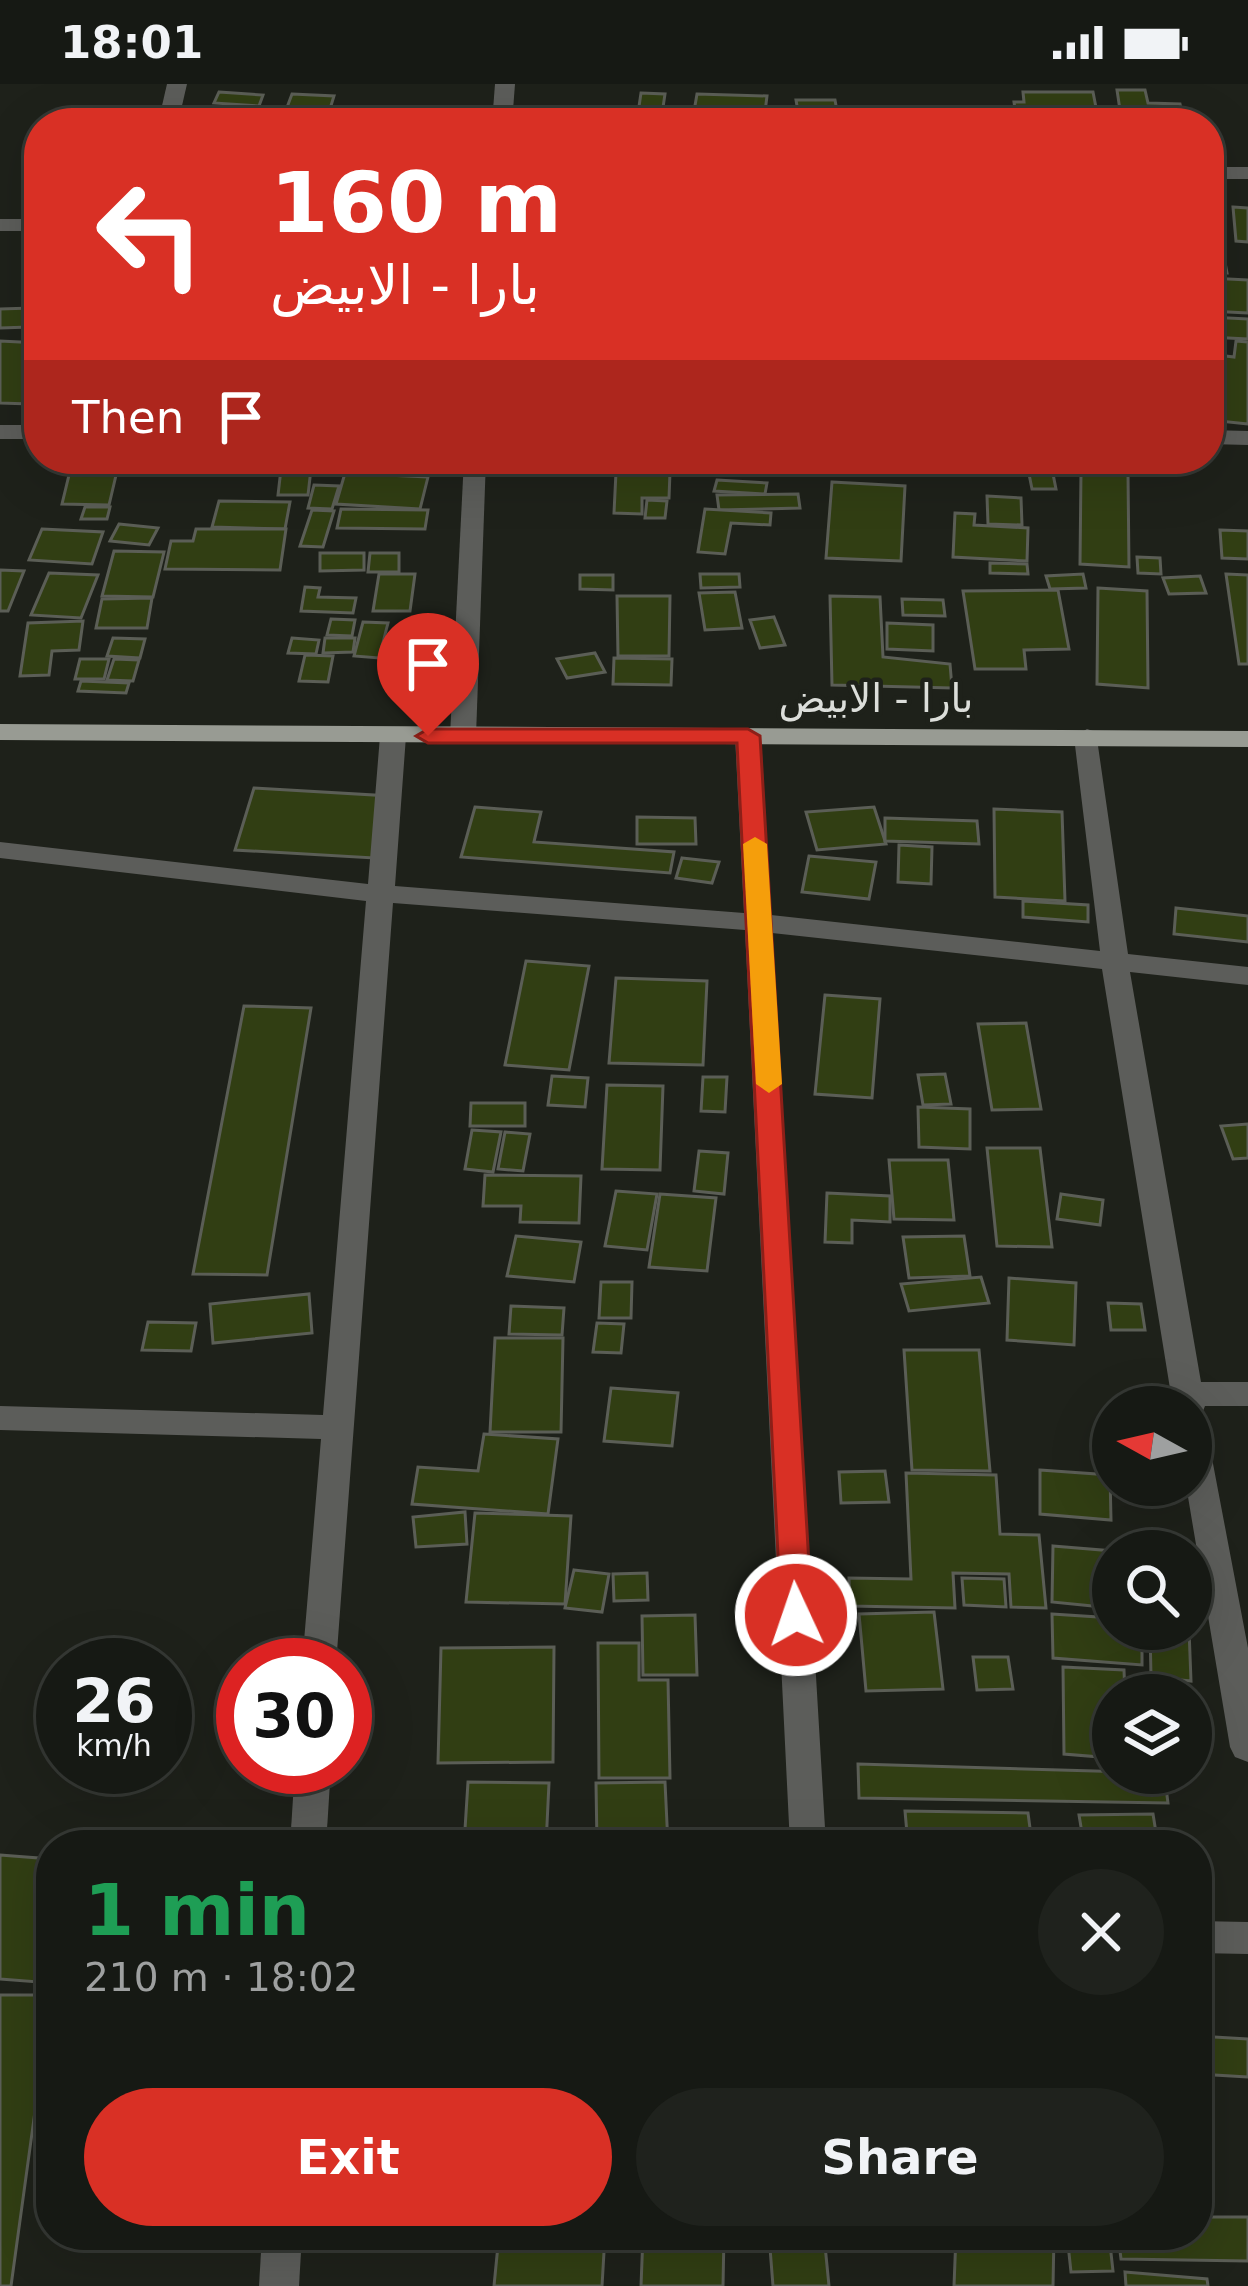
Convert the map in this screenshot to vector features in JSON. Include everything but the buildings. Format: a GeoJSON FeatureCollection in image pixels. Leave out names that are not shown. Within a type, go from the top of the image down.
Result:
{"type":"FeatureCollection","features":[{"type":"Feature","properties":{"kind":"main road","name":"بارا - الابيض"},"geometry":{"type":"LineString","coordinates":[[0,733],[1248,739]]}},
{"type":"Feature","properties":{"kind":"street"},"geometry":{"type":"LineString","coordinates":[[463,736],[474,474]]}},
{"type":"Feature","properties":{"kind":"street"},"geometry":{"type":"LineString","coordinates":[[322,1638],[393,736]]}},
{"type":"Feature","properties":{"kind":"street"},"geometry":{"type":"LineString","coordinates":[[748,736],[807,1830]]}},
{"type":"Feature","properties":{"kind":"street"},"geometry":{"type":"LineString","coordinates":[[1087,737],[1115,964],[1185,1386]]}},
{"type":"Feature","properties":{"kind":"street"},"geometry":{"type":"LineString","coordinates":[[0,850],[383,894],[760,923],[1248,976]]}},
{"type":"Feature","properties":{"kind":"street"},"geometry":{"type":"LineString","coordinates":[[1212,1402],[1248,1394]]}},
{"type":"Feature","properties":{"kind":"street"},"geometry":{"type":"LineString","coordinates":[[0,1418],[335,1426]]}},
{"type":"Feature","properties":{"kind":"street"},"geometry":{"type":"LineString","coordinates":[[1206,1506],[1247,1739]]}},
{"type":"Feature","properties":{"kind":"street"},"geometry":{"type":"LineString","coordinates":[[309,1830],[311,1794]]}},
{"type":"Feature","properties":{"kind":"street"},"geometry":{"type":"LineString","coordinates":[[1212,1937],[1248,1937]]}},
{"type":"Feature","properties":{"kind":"street"},"geometry":{"type":"LineString","coordinates":[[279,2286],[281,2250]]}},
{"type":"Feature","properties":{"kind":"slow traffic"},"geometry":{"type":"LineString","coordinates":[[755,844],[769,1084]]}},
{"type":"Feature","properties":{"kind":"route"},"geometry":{"type":"LineString","coordinates":[[428,736],[748,736],[796,1615]]}}]}
